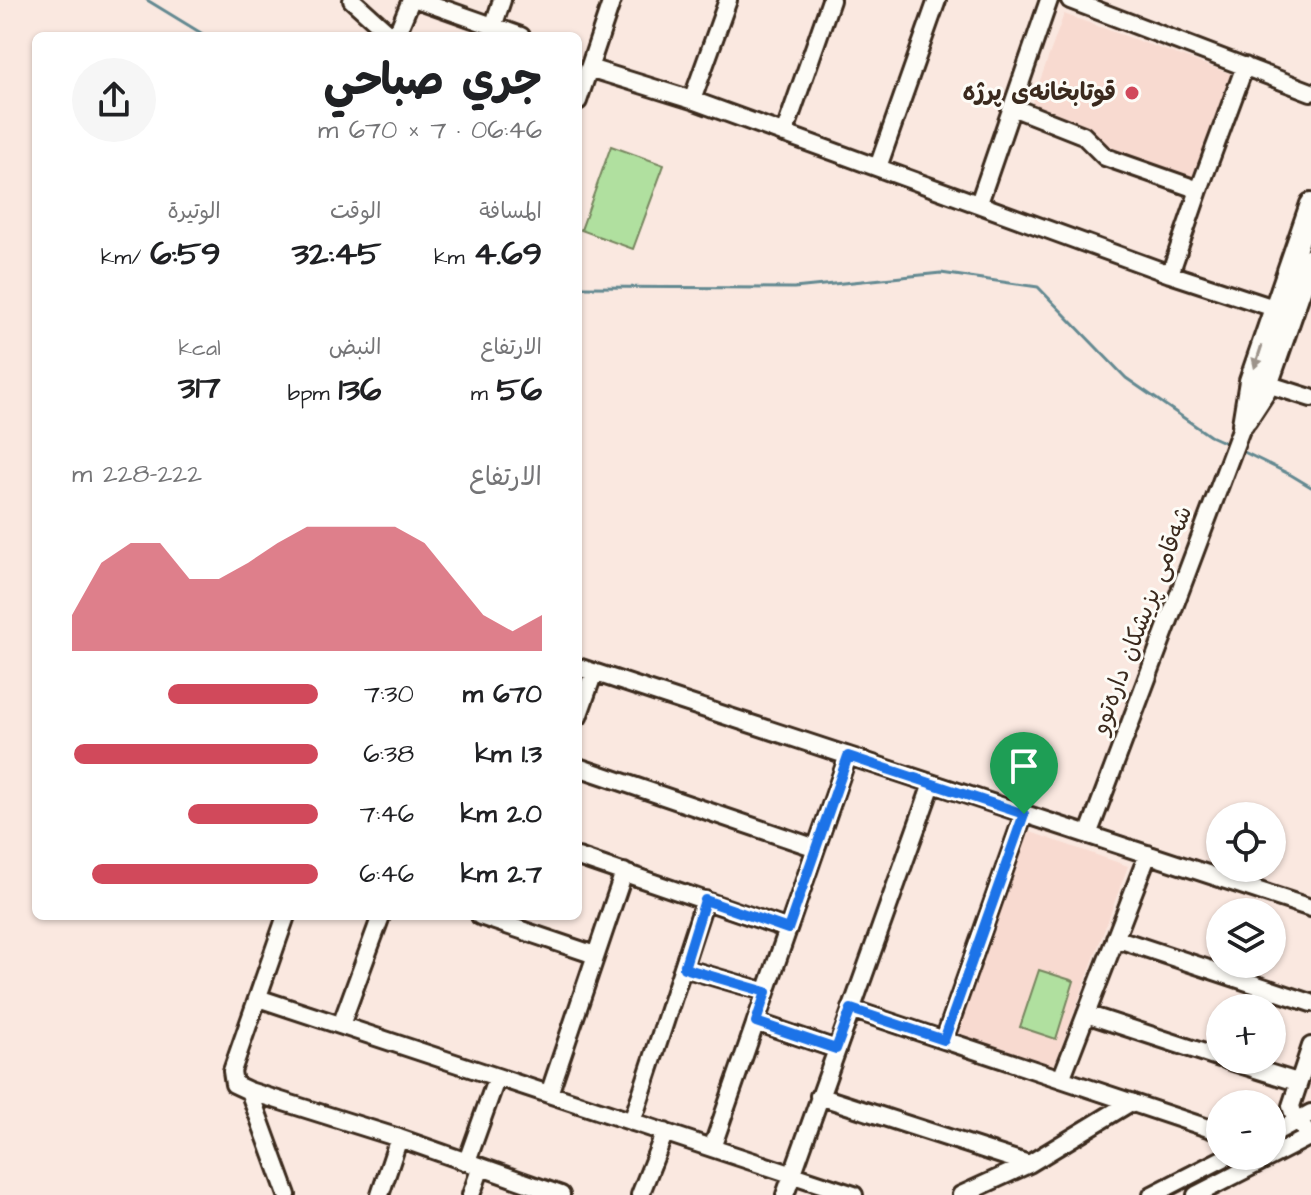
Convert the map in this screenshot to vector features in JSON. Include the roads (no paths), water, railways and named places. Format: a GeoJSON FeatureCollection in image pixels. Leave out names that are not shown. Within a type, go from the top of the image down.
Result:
{"type":"FeatureCollection","features":[{"type":"Feature","properties":{"kind":"main road","name":"شەقامی پزیشکان دارەتوو"},"geometry":{"type":"LineString","coordinates":[[1246,418],[1250,381],[1311,204]]}},
{"type":"Feature","properties":{"kind":"main road","name":"شەقامی پزیشکان دارەتوو"},"geometry":{"type":"LineString","coordinates":[[1246,418],[1267,384],[1311,259]]}},
{"type":"Feature","properties":{"kind":"street"},"geometry":{"type":"LineString","coordinates":[[352,0],[389,32]]}},
{"type":"Feature","properties":{"kind":"street"},"geometry":{"type":"LineString","coordinates":[[396,32],[411,0]]}},
{"type":"Feature","properties":{"kind":"street"},"geometry":{"type":"LineString","coordinates":[[419,0],[492,31],[502,0]]}},
{"type":"Feature","properties":{"kind":"street"},"geometry":{"type":"LineString","coordinates":[[612,0],[586,62],[1170,274],[1274,308]]}},
{"type":"Feature","properties":{"kind":"street"},"geometry":{"type":"LineString","coordinates":[[692,100],[728,0]]}},
{"type":"Feature","properties":{"kind":"street"},"geometry":{"type":"LineString","coordinates":[[784,134],[831,0]]}},
{"type":"Feature","properties":{"kind":"street"},"geometry":{"type":"LineString","coordinates":[[878,167],[937,0]]}},
{"type":"Feature","properties":{"kind":"street"},"geometry":{"type":"LineString","coordinates":[[979,203],[1049,0]]}},
{"type":"Feature","properties":{"kind":"street"},"geometry":{"type":"LineString","coordinates":[[1070,0],[1311,92]]}},
{"type":"Feature","properties":{"kind":"street"},"geometry":{"type":"LineString","coordinates":[[1170,274],[1245,66]]}},
{"type":"Feature","properties":{"kind":"street"},"geometry":{"type":"LineString","coordinates":[[1012,107],[1083,135],[1105,157],[1199,190]]}},
{"type":"Feature","properties":{"kind":"street"},"geometry":{"type":"LineString","coordinates":[[1267,384],[1311,398]]}},
{"type":"Feature","properties":{"kind":"street","name":"شەقامی پزیشکان دارەتوو"},"geometry":{"type":"LineString","coordinates":[[1088,835],[1246,418]]}},
{"type":"Feature","properties":{"kind":"street"},"geometry":{"type":"LineString","coordinates":[[582,693],[586,669],[1311,908]]}},
{"type":"Feature","properties":{"kind":"street"},"geometry":{"type":"LineString","coordinates":[[712,1148],[848,756]]}},
{"type":"Feature","properties":{"kind":"street"},"geometry":{"type":"LineString","coordinates":[[582,773],[816,848]]}},
{"type":"Feature","properties":{"kind":"street"},"geometry":{"type":"LineString","coordinates":[[785,1195],[932,784]]}},
{"type":"Feature","properties":{"kind":"street"},"geometry":{"type":"LineString","coordinates":[[944,1040],[1024,814]]}},
{"type":"Feature","properties":{"kind":"street"},"geometry":{"type":"LineString","coordinates":[[1061,1079],[1148,854]]}},
{"type":"Feature","properties":{"kind":"street"},"geometry":{"type":"LineString","coordinates":[[582,858],[788,929]]}},
{"type":"Feature","properties":{"kind":"street"},"geometry":{"type":"LineString","coordinates":[[549,1094],[624,872]]}},
{"type":"Feature","properties":{"kind":"street"},"geometry":{"type":"LineString","coordinates":[[632,1122],[705,900]]}},
{"type":"Feature","properties":{"kind":"street"},"geometry":{"type":"LineString","coordinates":[[285,920],[232,1071],[234,1084],[561,1195]]}},
{"type":"Feature","properties":{"kind":"street"},"geometry":{"type":"LineString","coordinates":[[341,1025],[380,920]]}},
{"type":"Feature","properties":{"kind":"street"},"geometry":{"type":"LineString","coordinates":[[492,920],[595,955]]}},
{"type":"Feature","properties":{"kind":"street"},"geometry":{"type":"LineString","coordinates":[[1115,938],[1311,1003]]}},
{"type":"Feature","properties":{"kind":"street"},"geometry":{"type":"LineString","coordinates":[[684,968],[766,992]]}},
{"type":"Feature","properties":{"kind":"street"},"geometry":{"type":"LineString","coordinates":[[258,998],[854,1195]]}},
{"type":"Feature","properties":{"kind":"street"},"geometry":{"type":"LineString","coordinates":[[851,1009],[1206,1127]]}},
{"type":"Feature","properties":{"kind":"street"},"geometry":{"type":"LineString","coordinates":[[1086,1014],[1206,1053]]}},
{"type":"Feature","properties":{"kind":"street"},"geometry":{"type":"LineString","coordinates":[[756,1022],[836,1049]]}},
{"type":"Feature","properties":{"kind":"street"},"geometry":{"type":"LineString","coordinates":[[1196,1195],[1311,1137],[1305,1117],[1291,1109],[1297,1082],[1311,1046]]}},
{"type":"Feature","properties":{"kind":"street"},"geometry":{"type":"LineString","coordinates":[[1272,1074],[1297,1082]]}},
{"type":"Feature","properties":{"kind":"street"},"geometry":{"type":"LineString","coordinates":[[471,1195],[474,1164],[497,1077]]}},
{"type":"Feature","properties":{"kind":"street"},"geometry":{"type":"LineString","coordinates":[[249,1091],[287,1195]]}},
{"type":"Feature","properties":{"kind":"street"},"geometry":{"type":"LineString","coordinates":[[819,1096],[1029,1164]]}},
{"type":"Feature","properties":{"kind":"street"},"geometry":{"type":"LineString","coordinates":[[961,1195],[1029,1164],[1131,1102]]}},
{"type":"Feature","properties":{"kind":"street"},"geometry":{"type":"LineString","coordinates":[[1286,1127],[1305,1117]]}},
{"type":"Feature","properties":{"kind":"street"},"geometry":{"type":"LineString","coordinates":[[640,1195],[665,1132]]}},
{"type":"Feature","properties":{"kind":"street"},"geometry":{"type":"LineString","coordinates":[[380,1195],[399,1138]]}},
{"type":"Feature","properties":{"kind":"street"},"geometry":{"type":"LineString","coordinates":[[1152,1195],[1206,1167]]}},
{"type":"Feature","properties":{"kind":"waterway"},"geometry":{"type":"LineString","coordinates":[[147,0],[199,32]]}},
{"type":"Feature","properties":{"kind":"waterway"},"geometry":{"type":"LineString","coordinates":[[582,287],[794,288],[941,273],[1038,287],[1126,378],[1210,436],[1230,445]]}},
{"type":"Feature","properties":{"kind":"waterway"},"geometry":{"type":"LineString","coordinates":[[1240,450],[1311,487]]}},
{"type":"Feature","properties":{"kind":"place","name":"قوتابخانەی پرژە"},"geometry":{"type":"Point","coordinates":[1132,93]}}]}
